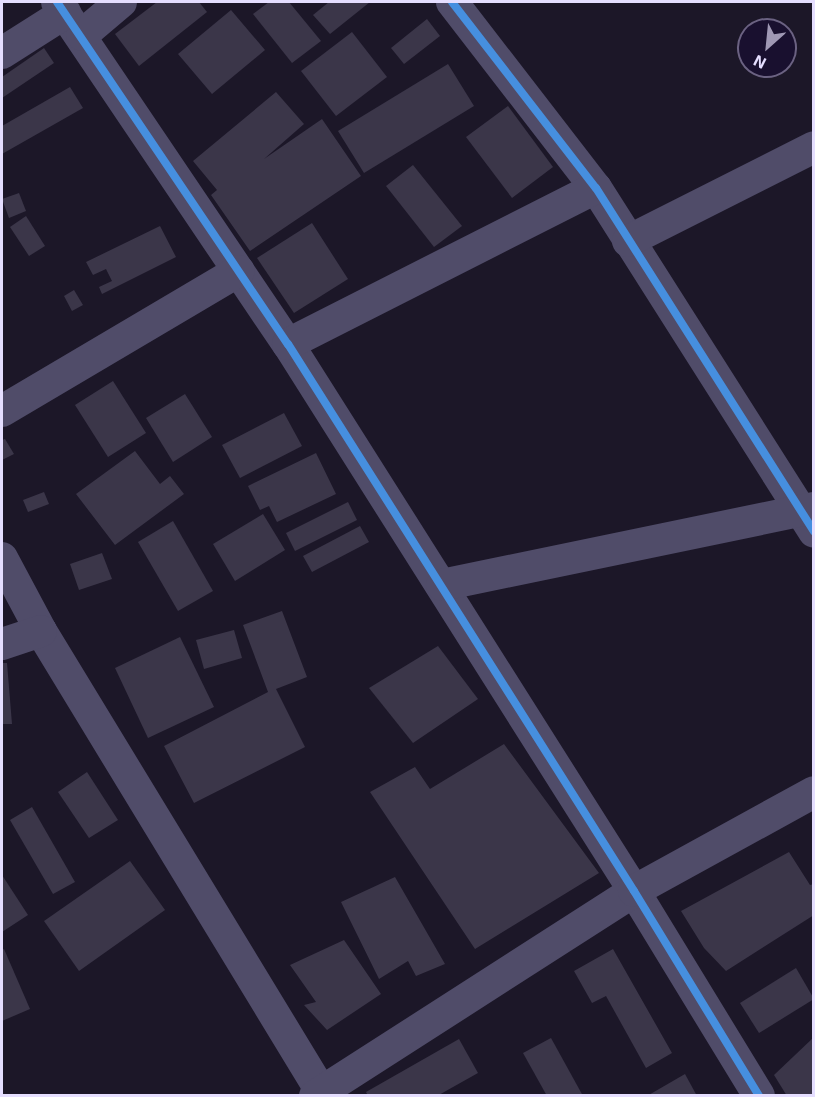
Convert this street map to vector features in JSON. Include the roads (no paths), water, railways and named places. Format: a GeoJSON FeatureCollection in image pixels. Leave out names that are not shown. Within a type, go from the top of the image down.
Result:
{"type":"FeatureCollection","features":[{"type":"Feature","properties":{"kind":"street"},"geometry":{"type":"LineString","coordinates":[[2,53],[68,16],[121,2]]}},
{"type":"Feature","properties":{"kind":"street"},"geometry":{"type":"LineString","coordinates":[[442,585],[809,517],[628,241],[596,188],[494,51],[452,2]]}},
{"type":"Feature","properties":{"kind":"street"},"geometry":{"type":"LineString","coordinates":[[68,16],[288,344],[634,891],[759,1095]]}},
{"type":"Feature","properties":{"kind":"street"},"geometry":{"type":"LineString","coordinates":[[628,241],[813,147]]}},
{"type":"Feature","properties":{"kind":"street"},"geometry":{"type":"LineString","coordinates":[[288,344],[596,188]]}},
{"type":"Feature","properties":{"kind":"street"},"geometry":{"type":"LineString","coordinates":[[2,411],[239,271]]}},
{"type":"Feature","properties":{"kind":"street"},"geometry":{"type":"LineString","coordinates":[[2,558],[41,631],[320,1094],[634,891],[813,792]]}},
{"type":"Feature","properties":{"kind":"street"},"geometry":{"type":"LineString","coordinates":[[2,644],[41,631]]}}]}
